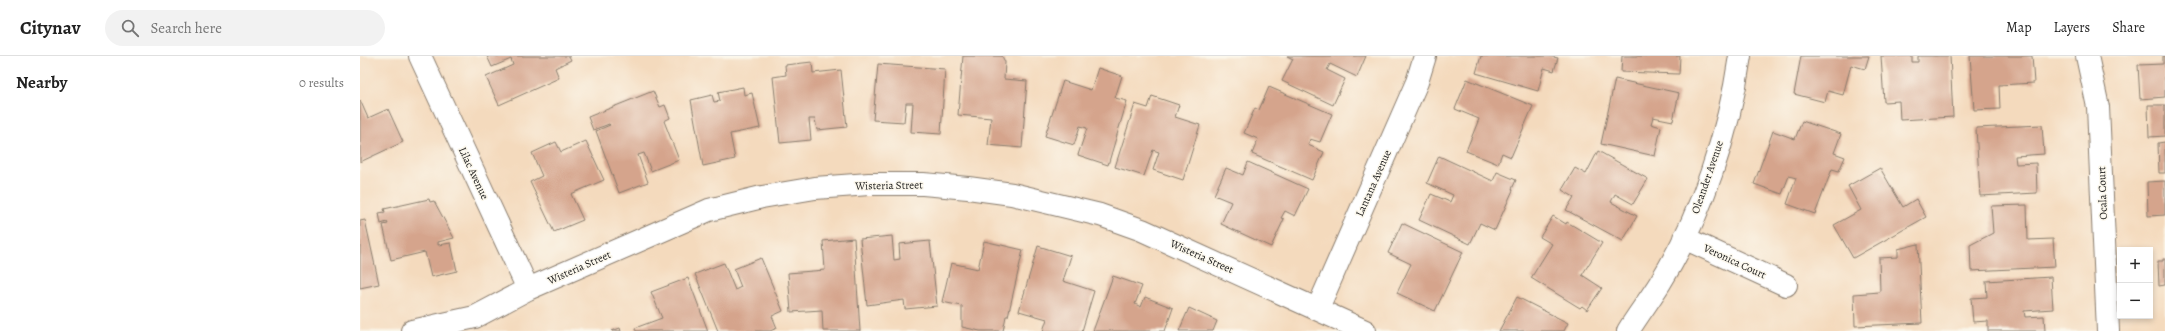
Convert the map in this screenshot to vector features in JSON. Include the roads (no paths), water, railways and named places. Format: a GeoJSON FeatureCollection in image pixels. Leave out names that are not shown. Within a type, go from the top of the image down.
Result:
{"type":"FeatureCollection","features":[{"type":"Feature","properties":{"kind":"street","name":"Lilac Avenue"},"geometry":{"type":"LineString","coordinates":[[420,56],[528,289]]}},
{"type":"Feature","properties":{"kind":"street","name":"Lantana Avenue"},"geometry":{"type":"LineString","coordinates":[[1318,308],[1417,82],[1425,56]]}},
{"type":"Feature","properties":{"kind":"street","name":"Oleander Avenue"},"geometry":{"type":"LineString","coordinates":[[1628,331],[1660,282],[1684,238],[1704,196],[1734,95],[1740,56]]}},
{"type":"Feature","properties":{"kind":"street","name":"Ocala Court"},"geometry":{"type":"LineString","coordinates":[[2087,56],[2098,107],[2108,331]]}},
{"type":"Feature","properties":{"kind":"street","name":"Wisteria Street"},"geometry":{"type":"LineString","coordinates":[[412,331],[475,317],[528,289],[709,210],[762,197],[815,188],[869,184],[923,184],[1012,194],[1100,215],[1142,230],[1318,308],[1366,331]]}},
{"type":"Feature","properties":{"kind":"street","name":"Veronica Court"},"geometry":{"type":"LineString","coordinates":[[1684,238],[1786,285]]}}]}
